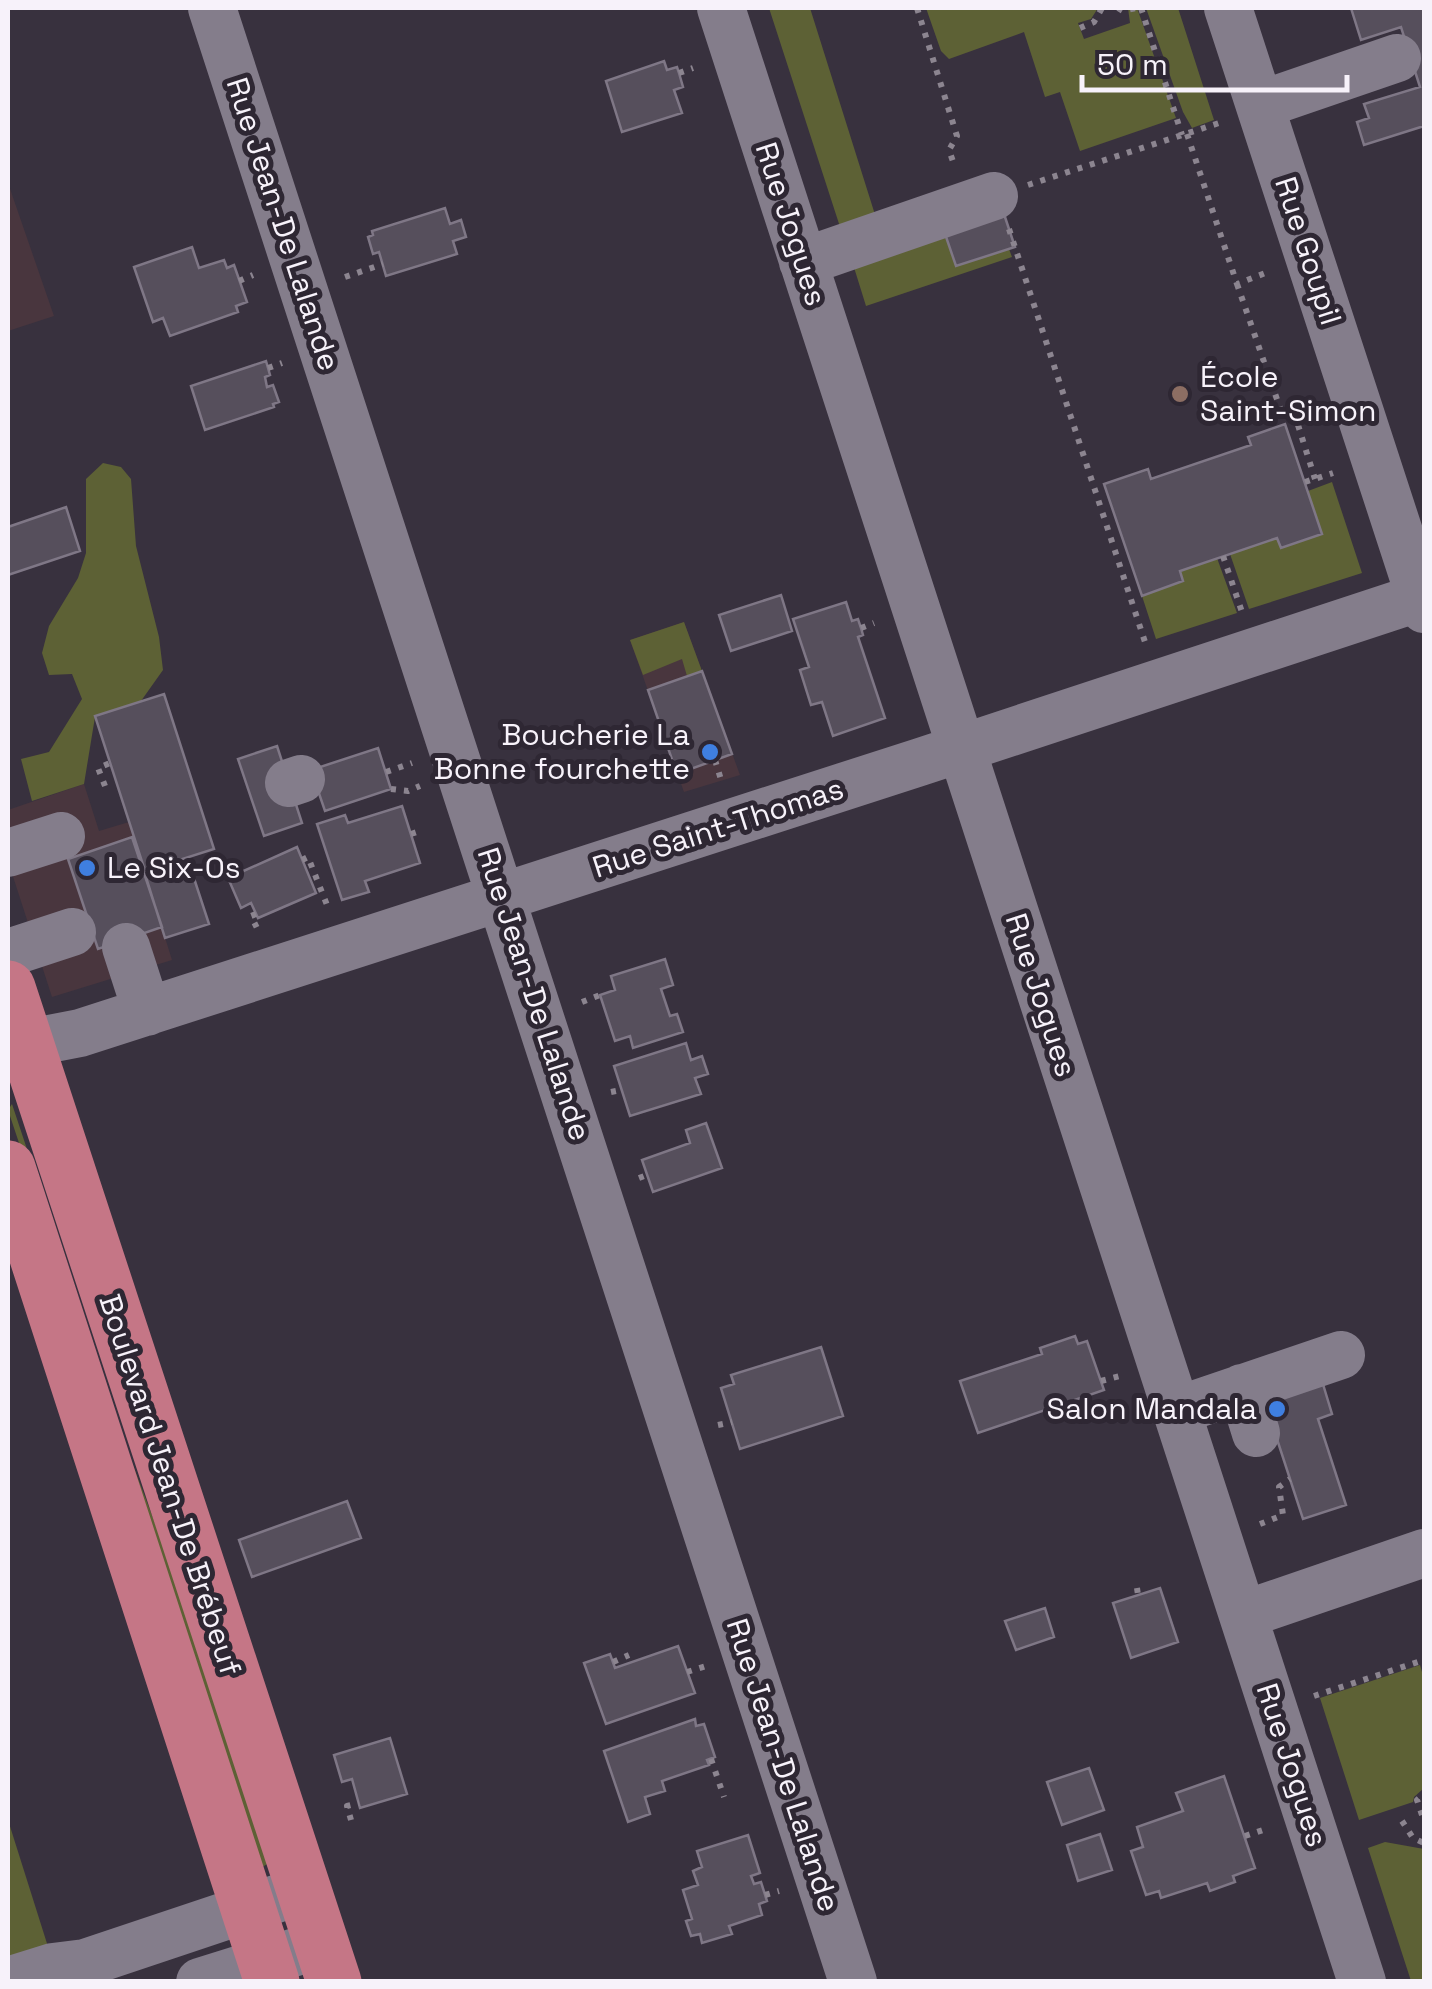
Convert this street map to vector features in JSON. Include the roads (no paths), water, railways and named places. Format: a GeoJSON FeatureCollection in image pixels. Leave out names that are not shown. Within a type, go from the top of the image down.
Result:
{"type":"FeatureCollection","features":[{"type":"Feature","properties":{"kind":"main road","name":"Boulevard Jean-De Brébeuf"},"geometry":{"type":"LineString","coordinates":[[8,988],[17,1046],[327,1963]]}},
{"type":"Feature","properties":{"kind":"main road","name":"Boulevard Jean-De Brébeuf"},"geometry":{"type":"LineString","coordinates":[[8,1168],[268,1972]]}},
{"type":"Feature","properties":{"kind":"street","name":"Rue Jean-De Lalande"},"geometry":{"type":"LineString","coordinates":[[212,8],[853,1982]]}},
{"type":"Feature","properties":{"kind":"street","name":"Rue Jogues"},"geometry":{"type":"LineString","coordinates":[[721,8],[1362,1982]]}},
{"type":"Feature","properties":{"kind":"street","name":"Rue Goupil"},"geometry":{"type":"LineString","coordinates":[[1228,8],[1240,114],[1423,600]]}},
{"type":"Feature","properties":{"kind":"street"},"geometry":{"type":"LineString","coordinates":[[1240,114],[1396,58]]}},
{"type":"Feature","properties":{"kind":"street"},"geometry":{"type":"LineString","coordinates":[[803,262],[987,199]]}},
{"type":"Feature","properties":{"kind":"street","name":"Rue Saint-Thomas"},"geometry":{"type":"LineString","coordinates":[[17,1046],[62,1039],[1423,600]]}},
{"type":"Feature","properties":{"kind":"street"},"geometry":{"type":"LineString","coordinates":[[8,854],[61,836]]}},
{"type":"Feature","properties":{"kind":"street"},"geometry":{"type":"LineString","coordinates":[[8,953],[72,932]]}},
{"type":"Feature","properties":{"kind":"street"},"geometry":{"type":"LineString","coordinates":[[126,947],[147,1012]]}},
{"type":"Feature","properties":{"kind":"street"},"geometry":{"type":"LineString","coordinates":[[1176,1410],[1341,1355]]}},
{"type":"Feature","properties":{"kind":"street"},"geometry":{"type":"LineString","coordinates":[[1242,1388],[1256,1434]]}},
{"type":"Feature","properties":{"kind":"street"},"geometry":{"type":"LineString","coordinates":[[1243,1615],[1424,1553]]}},
{"type":"Feature","properties":{"kind":"street"},"geometry":{"type":"LineString","coordinates":[[8,1981],[53,1967],[85,1963],[303,1890]]}},
{"type":"Feature","properties":{"kind":"street"},"geometry":{"type":"LineString","coordinates":[[200,1982],[327,1963]]}},
{"type":"Feature","properties":{"kind":"place","name":"École Saint-Simon"},"geometry":{"type":"Point","coordinates":[1180,394]}},
{"type":"Feature","properties":{"kind":"place","name":"Boucherie La Bonne fourchette"},"geometry":{"type":"Point","coordinates":[710,752]}},
{"type":"Feature","properties":{"kind":"place","name":"Le Six-Os"},"geometry":{"type":"Point","coordinates":[87,868]}},
{"type":"Feature","properties":{"kind":"place","name":"Salon Mandala"},"geometry":{"type":"Point","coordinates":[1277,1409]}}]}
